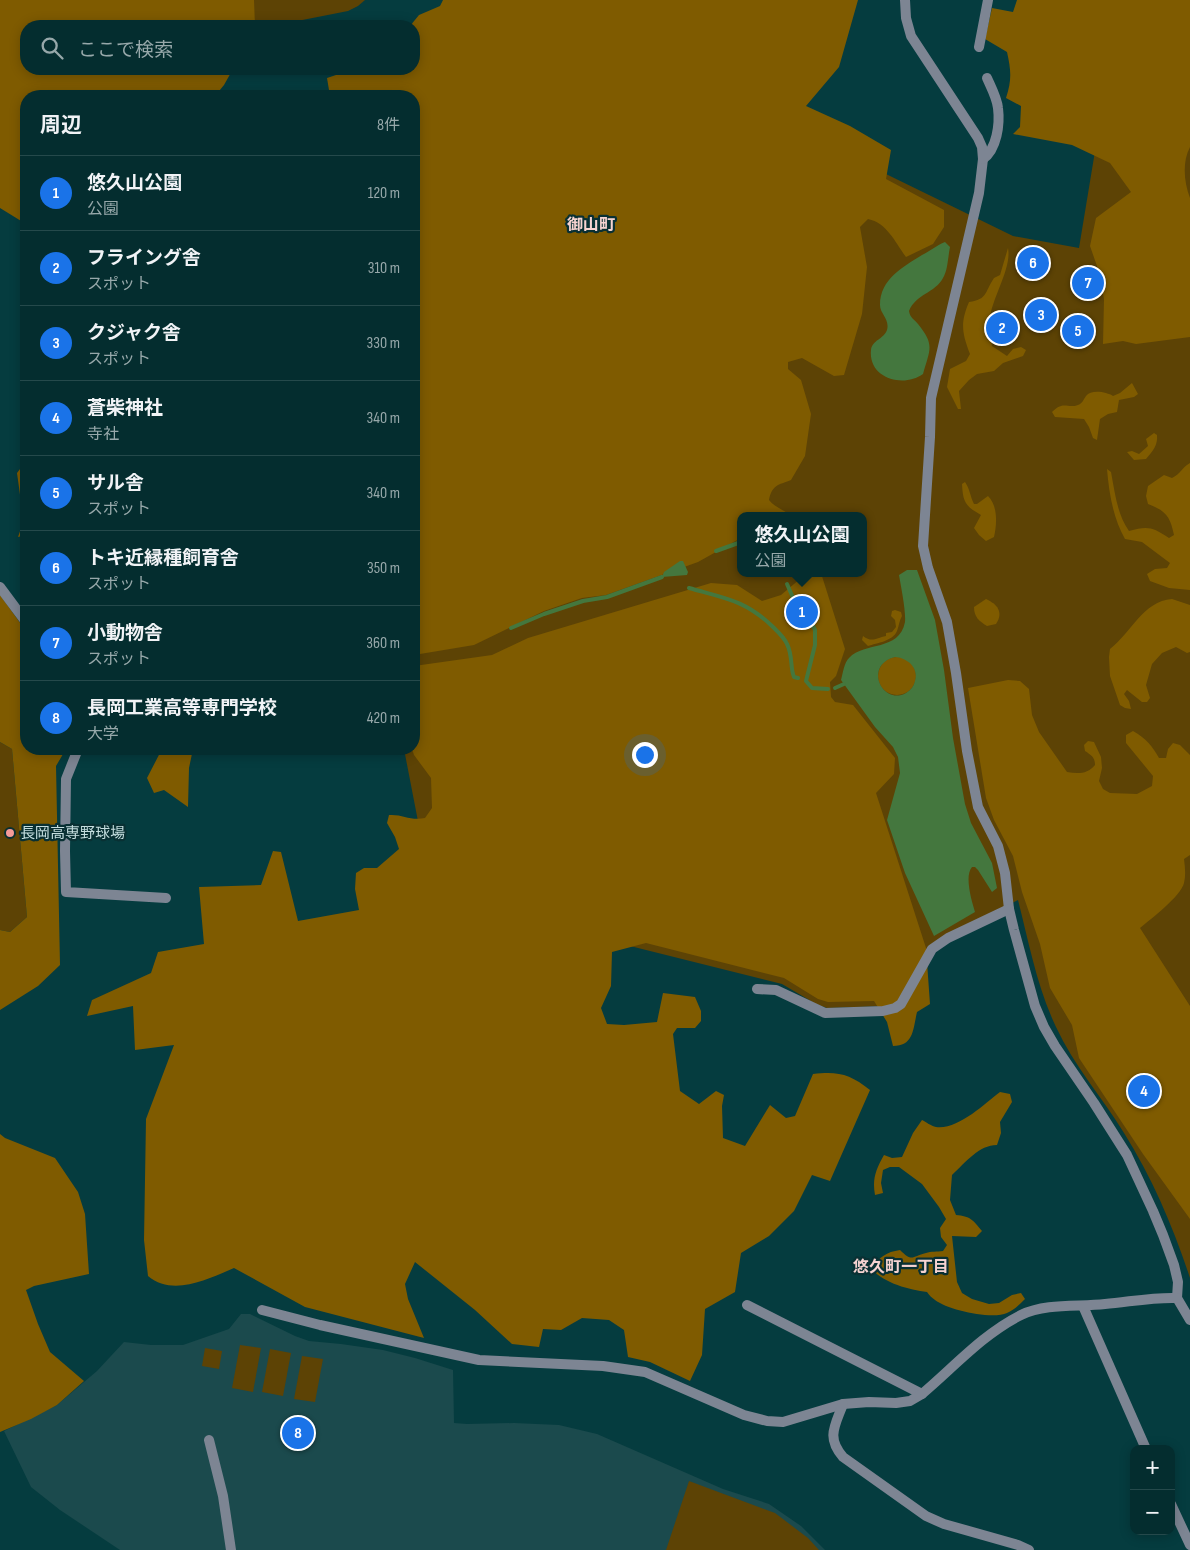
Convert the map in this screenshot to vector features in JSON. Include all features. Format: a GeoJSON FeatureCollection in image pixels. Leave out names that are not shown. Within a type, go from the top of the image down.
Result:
{"type":"FeatureCollection","features":[{"type":"Feature","properties":{"kind":"street"},"geometry":{"type":"LineString","coordinates":[[906,0],[906,18],[911,36],[982,147],[983,159],[975,212],[931,398],[923,546],[928,568],[946,622],[978,807],[998,846],[1005,873],[1009,909],[1035,1006],[1055,1046],[1094,1103],[1126,1155],[1153,1211],[1174,1264],[1178,1282],[1177,1298],[1190,1320]]}},
{"type":"Feature","properties":{"kind":"street"},"geometry":{"type":"LineString","coordinates":[[980,47],[988,0]]}},
{"type":"Feature","properties":{"kind":"street"},"geometry":{"type":"LineString","coordinates":[[983,159],[988,156],[997,132],[998,107],[988,78]]}},
{"type":"Feature","properties":{"kind":"street"},"geometry":{"type":"LineString","coordinates":[[0,587],[20,614]]}},
{"type":"Feature","properties":{"kind":"street"},"geometry":{"type":"LineString","coordinates":[[76,755],[66,780],[66,892],[166,898]]}},
{"type":"Feature","properties":{"kind":"street"},"geometry":{"type":"LineString","coordinates":[[756,989],[776,990],[825,1013],[883,1011],[895,1008],[901,1004],[932,949],[948,938],[1009,909]]}},
{"type":"Feature","properties":{"kind":"street"},"geometry":{"type":"LineString","coordinates":[[262,1310],[320,1325],[479,1360],[603,1366],[645,1372],[744,1415],[767,1421],[782,1422],[843,1404],[910,1401],[922,1394],[987,1337],[1022,1315],[1041,1309],[1163,1297],[1177,1298]]}},
{"type":"Feature","properties":{"kind":"street"},"geometry":{"type":"LineString","coordinates":[[747,1305],[922,1394]]}},
{"type":"Feature","properties":{"kind":"street"},"geometry":{"type":"LineString","coordinates":[[1083,1306],[1144,1445]]}},
{"type":"Feature","properties":{"kind":"street"},"geometry":{"type":"LineString","coordinates":[[843,1404],[833,1434],[834,1444],[843,1457],[926,1516],[944,1524],[1018,1545],[1029,1550]]}},
{"type":"Feature","properties":{"kind":"street"},"geometry":{"type":"LineString","coordinates":[[209,1440],[223,1496],[231,1550]]}},
{"type":"Feature","properties":{"kind":"street"},"geometry":{"type":"LineString","coordinates":[[1175,1513],[1190,1545]]}},
{"type":"Feature","properties":{"kind":"shaded area"},"geometry":{"type":"Polygon","coordinates":[[[0,0],[254,0],[255,20],[20,20],[20,75],[230,75],[220,90],[20,90],[20,220],[0,208],[0,0]]]}},
{"type":"Feature","properties":{"kind":"shaded area"},"geometry":{"type":"Polygon","coordinates":[[[213,0],[365,0],[348,11],[302,20],[226,20],[213,0]]]}},
{"type":"Feature","properties":{"kind":"shaded area"},"geometry":{"type":"Polygon","coordinates":[[[443,0],[858,0],[839,67],[806,106],[850,126],[891,150],[886,179],[944,210],[944,227],[933,244],[906,257],[894,239],[875,221],[868,219],[860,227],[867,267],[862,314],[844,375],[834,376],[802,358],[788,362],[788,369],[801,380],[811,414],[805,456],[791,480],[774,488],[770,495],[769,500],[785,512],[737,512],[737,540],[698,562],[606,595],[582,598],[544,611],[474,645],[420,654],[420,90],[329,90],[327,78],[336,75],[420,75],[420,20],[415,20],[419,15],[440,6],[443,0]]]}},
{"type":"Feature","properties":{"kind":"shaded area"},"geometry":{"type":"Polygon","coordinates":[[[1017,0],[1190,0],[1190,147],[1187,153],[1185,172],[1190,198],[1190,337],[1136,344],[1123,341],[1103,344],[1104,299],[1098,269],[1090,246],[1096,218],[1131,192],[1110,163],[1072,145],[1013,134],[1020,127],[1021,106],[1006,98],[1010,75],[1007,52],[985,39],[992,8],[1013,12],[1017,0]]]}},
{"type":"Feature","properties":{"kind":"shaded area"},"geometry":{"type":"Polygon","coordinates":[[[1190,0],[1190,1278],[1177,1241],[1144,1167],[1116,1120],[1071,1055],[1049,1012],[1030,949],[1018,900],[942,938],[885,1006],[827,1008],[816,1004],[782,984],[602,939],[434,904],[405,755],[420,755],[420,469],[759,112],[1013,236],[1079,248],[1098,133],[1190,0]]]}},
{"type":"Feature","properties":{"kind":"shaded area"},"geometry":{"type":"Polygon","coordinates":[[[945,242],[950,247],[945,275],[940,283],[912,305],[909,311],[911,317],[918,324],[929,342],[929,353],[923,374],[906,380],[889,378],[875,368],[871,350],[874,344],[883,336],[888,326],[880,305],[884,288],[900,269],[945,242]]]}},
{"type":"Feature","properties":{"kind":"shaded area"},"geometry":{"type":"Polygon","coordinates":[[[1008,248],[1005,274],[994,301],[990,318],[992,346],[1007,356],[1013,349],[1021,347],[1026,350],[1023,356],[1003,363],[994,371],[977,374],[969,380],[959,391],[961,409],[958,409],[947,387],[950,369],[966,361],[970,354],[963,328],[966,309],[969,302],[983,297],[994,278],[1000,275],[1008,248]]]}},
{"type":"Feature","properties":{"kind":"shaded area"},"geometry":{"type":"Polygon","coordinates":[[[1132,383],[1138,394],[1134,397],[1119,400],[1117,412],[1108,414],[1100,419],[1097,440],[1093,438],[1084,419],[1055,417],[1052,412],[1060,406],[1080,404],[1091,392],[1103,392],[1113,396],[1132,383]]]}},
{"type":"Feature","properties":{"kind":"shaded area"},"geometry":{"type":"Polygon","coordinates":[[[1154,433],[1157,435],[1157,442],[1151,453],[1146,459],[1134,460],[1127,452],[1132,451],[1139,454],[1148,446],[1146,439],[1154,433]]]}},
{"type":"Feature","properties":{"kind":"shaded area"},"geometry":{"type":"Polygon","coordinates":[[[1190,463],[1190,590],[1169,588],[1150,581],[1147,574],[1155,569],[1167,568],[1170,563],[1142,542],[1125,539],[1117,523],[1112,505],[1107,469],[1111,472],[1119,510],[1129,531],[1150,528],[1169,538],[1174,535],[1171,523],[1163,512],[1148,504],[1146,496],[1148,486],[1164,475],[1172,478],[1190,463]]]}},
{"type":"Feature","properties":{"kind":"shaded area"},"geometry":{"type":"Polygon","coordinates":[[[20,469],[20,495],[17,473],[20,469]]]}},
{"type":"Feature","properties":{"kind":"shaded area"},"geometry":{"type":"Polygon","coordinates":[[[965,482],[974,504],[988,496],[994,505],[996,527],[994,537],[986,541],[974,528],[981,515],[971,509],[966,503],[962,484],[965,482]]]}},
{"type":"Feature","properties":{"kind":"shaded area"},"geometry":{"type":"Polygon","coordinates":[[[680,561],[683,561],[688,572],[687,575],[662,577],[664,572],[680,561]]]}},
{"type":"Feature","properties":{"kind":"shaded area"},"geometry":{"type":"Polygon","coordinates":[[[907,570],[917,570],[935,620],[965,804],[971,823],[992,863],[997,888],[992,892],[978,870],[972,867],[969,883],[975,912],[934,936],[905,873],[887,820],[900,773],[898,757],[893,747],[875,727],[841,680],[849,658],[864,649],[889,642],[902,631],[905,617],[899,575],[907,570]],[[895,657],[885,661],[878,675],[884,689],[890,694],[897,696],[911,689],[916,676],[914,668],[908,661],[895,657]]]}},
{"type":"Feature","properties":{"kind":"shaded area"},"geometry":{"type":"Polygon","coordinates":[[[802,577],[822,577],[845,649],[836,676],[830,682],[831,697],[835,702],[853,705],[895,758],[894,774],[876,793],[926,948],[930,1004],[917,1012],[909,1040],[900,1045],[893,1046],[887,1022],[874,1001],[828,1002],[818,999],[784,978],[646,943],[612,952],[611,986],[601,1008],[607,1024],[624,1025],[657,1022],[663,993],[695,997],[701,1011],[701,1021],[695,1028],[677,1028],[673,1034],[680,1091],[699,1104],[716,1091],[724,1095],[722,1106],[723,1138],[745,1146],[770,1105],[786,1118],[795,1116],[813,1074],[830,1073],[843,1075],[856,1080],[870,1090],[830,1181],[812,1175],[794,1211],[769,1236],[741,1253],[735,1292],[705,1309],[702,1355],[690,1381],[650,1362],[628,1357],[624,1330],[609,1320],[582,1318],[561,1330],[543,1329],[539,1347],[512,1344],[475,1310],[415,1262],[405,1284],[408,1299],[424,1338],[305,1307],[234,1268],[202,1281],[179,1286],[158,1282],[148,1276],[144,1240],[146,1119],[174,1045],[135,1050],[133,1006],[87,1016],[92,1000],[151,973],[158,952],[204,944],[199,887],[261,885],[273,851],[281,852],[298,921],[359,910],[355,889],[356,873],[364,868],[377,868],[399,849],[387,823],[389,815],[415,819],[425,818],[432,808],[431,778],[414,755],[420,755],[420,665],[492,655],[528,638],[711,583],[737,585],[762,601],[781,595],[802,577]]]}},
{"type":"Feature","properties":{"kind":"shaded area"},"geometry":{"type":"Polygon","coordinates":[[[0,595],[20,623],[20,755],[62,755],[56,766],[60,965],[38,986],[0,1010],[0,930],[10,932],[27,917],[12,749],[0,742],[0,595]]]}},
{"type":"Feature","properties":{"kind":"shaded area"},"geometry":{"type":"Polygon","coordinates":[[[986,599],[996,606],[999,612],[996,624],[987,626],[978,618],[974,607],[986,599]]]}},
{"type":"Feature","properties":{"kind":"shaded area"},"geometry":{"type":"Polygon","coordinates":[[[1172,599],[1190,605],[1190,652],[1187,653],[1176,647],[1162,653],[1152,664],[1146,685],[1150,698],[1147,702],[1142,702],[1127,690],[1124,694],[1129,701],[1131,709],[1125,708],[1120,705],[1110,676],[1110,649],[1145,611],[1162,601],[1172,599]]]}},
{"type":"Feature","properties":{"kind":"shaded area"},"geometry":{"type":"Polygon","coordinates":[[[892,611],[901,612],[902,616],[895,634],[884,641],[868,646],[862,640],[863,636],[872,640],[877,639],[886,636],[886,633],[892,632],[896,627],[895,620],[891,616],[892,611]]]}},
{"type":"Feature","properties":{"kind":"shaded area"},"geometry":{"type":"Polygon","coordinates":[[[897,657],[904,658],[910,663],[915,669],[915,683],[910,689],[904,694],[897,695],[890,694],[884,689],[879,683],[878,676],[879,669],[884,663],[890,658],[897,657]]]}},
{"type":"Feature","properties":{"kind":"shaded area"},"geometry":{"type":"Polygon","coordinates":[[[1008,680],[1020,681],[1029,689],[1032,715],[1039,732],[1067,772],[1082,773],[1095,765],[1091,755],[1085,751],[1084,745],[1088,741],[1094,742],[1101,757],[1102,768],[1099,781],[1103,789],[1110,793],[1137,794],[1152,786],[1153,776],[1126,743],[1126,735],[1133,731],[1149,743],[1159,758],[1166,758],[1168,749],[1173,743],[1180,745],[1190,755],[1190,855],[1184,859],[1184,883],[1172,901],[1140,928],[1190,1006],[1190,1219],[1143,1154],[1079,1058],[1072,1025],[1050,988],[1040,944],[1022,892],[1013,856],[994,820],[986,798],[968,688],[1008,680]]]}},
{"type":"Feature","properties":{"kind":"shaded area","name":"長岡高専野球場"},"geometry":{"type":"Polygon","coordinates":[[[0,742],[12,749],[27,917],[10,932],[0,930],[0,742]]]}},
{"type":"Feature","properties":{"kind":"shaded area"},"geometry":{"type":"Polygon","coordinates":[[[159,755],[192,755],[189,768],[188,807],[164,790],[154,793],[147,778],[159,755]]]}},
{"type":"Feature","properties":{"kind":"shaded area"},"geometry":{"type":"Polygon","coordinates":[[[1000,1092],[1010,1094],[1012,1102],[1000,1122],[1001,1133],[997,1145],[979,1151],[952,1175],[950,1200],[956,1215],[971,1219],[982,1231],[976,1237],[952,1236],[957,1282],[962,1293],[972,1299],[989,1304],[999,1303],[1012,1295],[1021,1293],[1025,1299],[1010,1312],[1000,1315],[981,1315],[941,1304],[927,1292],[888,1281],[871,1268],[880,1258],[891,1252],[900,1250],[913,1257],[928,1252],[943,1251],[947,1245],[941,1237],[940,1228],[946,1219],[922,1184],[899,1167],[890,1167],[883,1170],[881,1183],[883,1193],[875,1195],[874,1179],[884,1155],[892,1158],[902,1157],[913,1133],[922,1120],[936,1127],[953,1124],[970,1115],[1000,1092]]]}},
{"type":"Feature","properties":{"kind":"shaded area"},"geometry":{"type":"Polygon","coordinates":[[[0,1134],[5,1138],[55,1158],[78,1192],[85,1214],[89,1274],[34,1286],[26,1290],[50,1352],[84,1381],[57,1405],[31,1419],[0,1432],[0,1134]]]}},
{"type":"Feature","properties":{"kind":"shaded area"},"geometry":{"type":"Polygon","coordinates":[[[241,1314],[250,1314],[309,1341],[383,1350],[453,1370],[454,1423],[559,1425],[597,1434],[723,1489],[769,1504],[801,1526],[825,1550],[120,1550],[60,1510],[31,1487],[4,1431],[57,1405],[97,1371],[124,1342],[151,1345],[183,1345],[229,1329],[241,1314]]]}},
{"type":"Feature","properties":{"kind":"shaded area"},"geometry":{"type":"Polygon","coordinates":[[[240,1345],[261,1348],[253,1392],[232,1388],[240,1345]]]}},
{"type":"Feature","properties":{"kind":"shaded area"},"geometry":{"type":"Polygon","coordinates":[[[205,1348],[222,1351],[219,1369],[202,1366],[205,1348]]]}},
{"type":"Feature","properties":{"kind":"shaded area"},"geometry":{"type":"Polygon","coordinates":[[[270,1349],[291,1353],[283,1396],[262,1392],[270,1349]]]}},
{"type":"Feature","properties":{"kind":"shaded area"},"geometry":{"type":"Polygon","coordinates":[[[302,1356],[323,1359],[315,1402],[294,1399],[302,1356]]]}},
{"type":"Feature","properties":{"kind":"shaded area"},"geometry":{"type":"Polygon","coordinates":[[[689,1481],[775,1513],[808,1538],[819,1550],[666,1550],[689,1481]]]}},
{"type":"Feature","properties":{"kind":"waterway"},"geometry":{"type":"LineString","coordinates":[[716,551],[737,543]]}},
{"type":"Feature","properties":{"kind":"waterway"},"geometry":{"type":"LineString","coordinates":[[511,628],[544,614],[583,601],[607,597],[662,577]]}},
{"type":"Feature","properties":{"kind":"waterway"},"geometry":{"type":"LineString","coordinates":[[787,584],[794,600],[815,630],[815,645],[806,681],[812,688],[828,689]]}},
{"type":"Feature","properties":{"kind":"waterway"},"geometry":{"type":"LineString","coordinates":[[689,588],[734,601],[753,610],[762,617],[786,641],[794,677],[798,678]]}},
{"type":"Feature","properties":{"kind":"waterway"},"geometry":{"type":"LineString","coordinates":[[835,688],[844,684]]}},
{"type":"Feature","properties":{"kind":"place","name":"トキ近縁種飼育舎"},"geometry":{"type":"Point","coordinates":[1033,263]}},
{"type":"Feature","properties":{"kind":"place","name":"小動物舎"},"geometry":{"type":"Point","coordinates":[1088,283]}},
{"type":"Feature","properties":{"kind":"place","name":"クジャク舎"},"geometry":{"type":"Point","coordinates":[1041,315]}},
{"type":"Feature","properties":{"kind":"place","name":"フライング舎"},"geometry":{"type":"Point","coordinates":[1002,328]}},
{"type":"Feature","properties":{"kind":"place","name":"サル舎"},"geometry":{"type":"Point","coordinates":[1078,331]}},
{"type":"Feature","properties":{"kind":"place","name":"悠久山公園"},"geometry":{"type":"Point","coordinates":[802,612]}},
{"type":"Feature","properties":{"kind":"place","name":"長岡高専野球場"},"geometry":{"type":"Point","coordinates":[10,833]}},
{"type":"Feature","properties":{"kind":"place","name":"蒼柴神社"},"geometry":{"type":"Point","coordinates":[1144,1091]}},
{"type":"Feature","properties":{"kind":"place","name":"長岡工業高等専門学校"},"geometry":{"type":"Point","coordinates":[298,1433]}},
{"type":"Feature","properties":{"kind":"district","name":"御山町"},"geometry":{"type":"Point","coordinates":[591,224]}},
{"type":"Feature","properties":{"kind":"district","name":"悠久町一丁目"},"geometry":{"type":"Point","coordinates":[901,1266]}}]}
